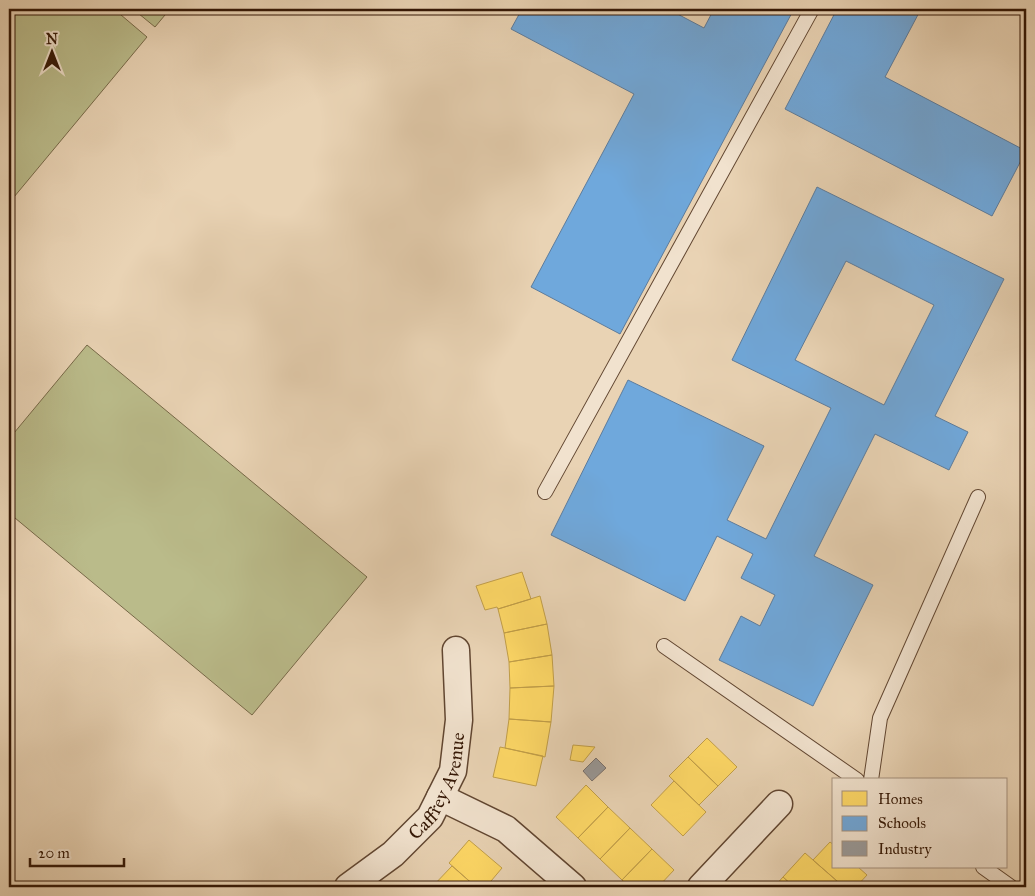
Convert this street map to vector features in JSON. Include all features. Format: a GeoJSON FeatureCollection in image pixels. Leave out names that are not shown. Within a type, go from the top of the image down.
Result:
{"type":"FeatureCollection","features":[{"type":"Feature","properties":{"kind":"street","name":"Caffrey Avenue"},"geometry":{"type":"LineString","coordinates":[[348,887],[399,848],[430,817],[453,772],[459,720],[456,650]]}},
{"type":"Feature","properties":{"kind":"street"},"geometry":{"type":"LineString","coordinates":[[440,797],[506,829],[573,887]]}},
{"type":"Feature","properties":{"kind":"street"},"geometry":{"type":"LineString","coordinates":[[701,887],[779,804]]}},
{"type":"Feature","properties":{"kind":"lane"},"geometry":{"type":"LineString","coordinates":[[545,492],[812,9]]}},
{"type":"Feature","properties":{"kind":"lane"},"geometry":{"type":"LineString","coordinates":[[871,778],[880,718],[978,497]]}},
{"type":"Feature","properties":{"kind":"lane"},"geometry":{"type":"LineString","coordinates":[[664,646],[854,778]]}},
{"type":"Feature","properties":{"kind":"lane"},"geometry":{"type":"LineString","coordinates":[[984,868],[1012,887]]}},
{"type":"Feature","properties":{"kind":"green space"},"geometry":{"type":"Polygon","coordinates":[[[9,9],[114,9],[147,37],[9,203],[9,9]]]}},
{"type":"Feature","properties":{"kind":"green space"},"geometry":{"type":"Polygon","coordinates":[[[133,9],[170,9],[155,27],[133,9]]]}},
{"type":"Feature","properties":{"kind":"green space"},"geometry":{"type":"Polygon","coordinates":[[[87,345],[367,577],[252,715],[9,513],[9,439],[87,345]]]}},
{"type":"Feature","properties":{"kind":"building: Homes"},"geometry":{"type":"Polygon","coordinates":[[[522,572],[531,599],[498,609],[497,607],[485,610],[476,586],[522,572]]]}},
{"type":"Feature","properties":{"kind":"building: Homes"},"geometry":{"type":"Polygon","coordinates":[[[540,596],[547,624],[504,633],[498,609],[540,596]]]}},
{"type":"Feature","properties":{"kind":"building: Homes"},"geometry":{"type":"Polygon","coordinates":[[[547,624],[552,655],[509,662],[504,633],[547,624]]]}},
{"type":"Feature","properties":{"kind":"building: Homes"},"geometry":{"type":"Polygon","coordinates":[[[552,655],[554,686],[510,688],[509,662],[552,655]]]}},
{"type":"Feature","properties":{"kind":"building: Homes"},"geometry":{"type":"Polygon","coordinates":[[[554,686],[551,722],[509,719],[510,688],[554,686]]]}},
{"type":"Feature","properties":{"kind":"building: Homes"},"geometry":{"type":"Polygon","coordinates":[[[509,719],[551,722],[545,757],[505,748],[509,719]]]}},
{"type":"Feature","properties":{"kind":"building: Homes"},"geometry":{"type":"Polygon","coordinates":[[[707,738],[737,767],[718,786],[688,757],[707,738]]]}},
{"type":"Feature","properties":{"kind":"building: Homes"},"geometry":{"type":"Polygon","coordinates":[[[573,745],[595,747],[583,762],[570,760],[573,745]]]}},
{"type":"Feature","properties":{"kind":"building: Homes"},"geometry":{"type":"Polygon","coordinates":[[[500,747],[543,756],[536,786],[493,777],[500,747]]]}},
{"type":"Feature","properties":{"kind":"building: Homes"},"geometry":{"type":"Polygon","coordinates":[[[688,757],[718,786],[699,805],[669,776],[688,757]]]}},
{"type":"Feature","properties":{"kind":"building: Homes"},"geometry":{"type":"Polygon","coordinates":[[[674,781],[706,812],[683,836],[651,805],[674,781]]]}},
{"type":"Feature","properties":{"kind":"building: Homes"},"geometry":{"type":"Polygon","coordinates":[[[586,785],[608,807],[578,838],[556,817],[586,785]]]}},
{"type":"Feature","properties":{"kind":"building: Homes"},"geometry":{"type":"Polygon","coordinates":[[[608,807],[630,828],[600,859],[578,838],[608,807]]]}},
{"type":"Feature","properties":{"kind":"building: Homes"},"geometry":{"type":"Polygon","coordinates":[[[630,828],[652,849],[622,880],[600,859],[630,828]]]}},
{"type":"Feature","properties":{"kind":"building: Homes"},"geometry":{"type":"Polygon","coordinates":[[[469,840],[502,868],[486,887],[476,887],[449,863],[469,840]]]}},
{"type":"Feature","properties":{"kind":"building: Homes"},"geometry":{"type":"Polygon","coordinates":[[[830,842],[832,844],[832,868],[859,868],[867,875],[856,887],[844,887],[813,860],[830,842]]]}},
{"type":"Feature","properties":{"kind":"building: Homes"},"geometry":{"type":"Polygon","coordinates":[[[652,849],[674,870],[658,887],[630,887],[622,880],[652,849]]]}},
{"type":"Feature","properties":{"kind":"building: Homes"},"geometry":{"type":"Polygon","coordinates":[[[805,853],[838,882],[834,887],[794,887],[783,877],[805,853]]]}},
{"type":"Feature","properties":{"kind":"building: Homes"},"geometry":{"type":"Polygon","coordinates":[[[452,866],[476,887],[432,887],[452,866]]]}},
{"type":"Feature","properties":{"kind":"building: Homes"},"geometry":{"type":"Polygon","coordinates":[[[783,877],[794,887],[774,887],[783,877]]]}},
{"type":"Feature","properties":{"kind":"building: Schools"},"geometry":{"type":"Polygon","coordinates":[[[522,9],[668,9],[704,28],[714,9],[794,9],[620,334],[531,287],[634,94],[511,29],[522,9]]]}},
{"type":"Feature","properties":{"kind":"building: Schools"},"geometry":{"type":"Polygon","coordinates":[[[837,9],[921,9],[885,77],[1026,151],[992,216],[785,109],[837,9]]]}},
{"type":"Feature","properties":{"kind":"building: Schools"},"geometry":{"type":"Polygon","coordinates":[[[817,187],[1004,279],[935,416],[968,432],[949,470],[875,434],[814,556],[873,585],[813,706],[719,660],[741,616],[760,626],[775,595],[741,578],[753,554],[717,536],[685,601],[551,535],[628,380],[764,446],[727,520],[766,539],[831,408],[732,360],[817,187]],[[846,261],[795,360],[884,405],[934,305],[846,261]]]}},
{"type":"Feature","properties":{"kind":"building: Industry"},"geometry":{"type":"Polygon","coordinates":[[[596,758],[606,768],[592,781],[583,771],[596,758]]]}}]}
